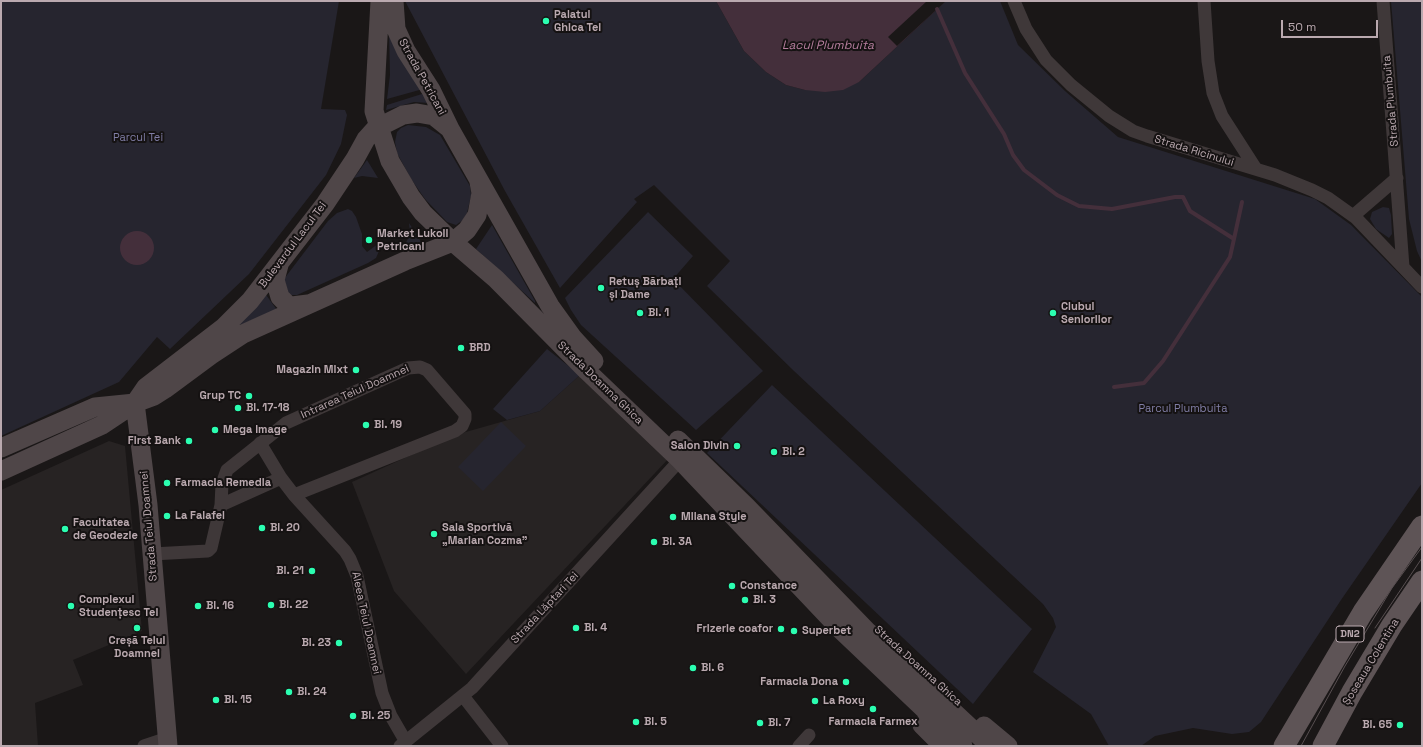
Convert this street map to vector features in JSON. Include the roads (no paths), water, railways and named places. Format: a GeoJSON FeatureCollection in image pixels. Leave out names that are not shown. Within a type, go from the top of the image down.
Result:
{"type":"FeatureCollection","features":[{"type":"Feature","properties":{"kind":"main road"},"geometry":{"type":"LineString","coordinates":[[378,127],[373,101],[380,1]]}},
{"type":"Feature","properties":{"kind":"main road","name":"Strada Petricani"},"geometry":{"type":"LineString","coordinates":[[394,1],[394,17],[400,39],[431,90],[450,129]]}},
{"type":"Feature","properties":{"kind":"main road","name":"Bulevardul Lacul Tei"},"geometry":{"type":"LineString","coordinates":[[1,448],[95,407],[135,403],[146,387],[236,315],[279,265],[325,204],[369,135],[378,127],[403,115],[417,113],[434,116],[450,129]]}},
{"type":"Feature","properties":{"kind":"main road","name":"Strada Doamna Ghica"},"geometry":{"type":"LineString","coordinates":[[378,127],[390,161],[407,192],[423,213],[453,242],[496,279],[587,372],[680,460],[840,629],[896,671]]}},
{"type":"Feature","properties":{"kind":"main road","name":"Strada Doamna Ghica"},"geometry":{"type":"LineString","coordinates":[[450,129],[550,306],[573,338],[608,375],[743,502],[826,590],[896,671]]}},
{"type":"Feature","properties":{"kind":"main road","name":"Bulevardul Lacul Tei"},"geometry":{"type":"LineString","coordinates":[[1,471],[102,425],[135,403],[154,396],[211,355],[244,334],[405,261],[453,242],[470,227],[477,215],[481,193],[477,178]]}},
{"type":"Feature","properties":{"kind":"main road"},"geometry":{"type":"LineString","coordinates":[[279,265],[275,280],[280,297],[287,304],[292,306],[309,304]]}},
{"type":"Feature","properties":{"kind":"main road","name":"Strada Teiul Doamnei"},"geometry":{"type":"LineString","coordinates":[[135,403],[141,444],[152,554],[168,742]]}},
{"type":"Feature","properties":{"kind":"main road","name":"DN2"},"geometry":{"type":"LineString","coordinates":[[1284,746],[1363,612],[1422,526]]}},
{"type":"Feature","properties":{"kind":"main road","name":"Șoseaua Colentina"},"geometry":{"type":"LineString","coordinates":[[1323,746],[1352,692],[1392,625],[1422,581]]}},
{"type":"Feature","properties":{"kind":"main road","name":"Strada Doamna Ghica"},"geometry":{"type":"LineString","coordinates":[[826,590],[850,604],[1008,746]]}},
{"type":"Feature","properties":{"kind":"main road","name":"Strada Doamna Ghica"},"geometry":{"type":"LineString","coordinates":[[840,629],[868,672],[943,746]]}},
{"type":"Feature","properties":{"kind":"main road"},"geometry":{"type":"LineString","coordinates":[[896,671],[963,746]]}},
{"type":"Feature","properties":{"kind":"main road"},"geometry":{"type":"LineString","coordinates":[[896,671],[990,746]]}},
{"type":"Feature","properties":{"kind":"street","name":"Strada Ricinului"},"geometry":{"type":"LineString","coordinates":[[1014,1],[1026,29],[1046,60],[1071,85],[1109,116],[1133,131],[1146,136],[1256,169],[1312,190],[1341,206],[1353,216],[1403,267]]}},
{"type":"Feature","properties":{"kind":"street"},"geometry":{"type":"LineString","coordinates":[[1204,1],[1208,61],[1213,93],[1222,116],[1256,169]]}},
{"type":"Feature","properties":{"kind":"street","name":"Strada Plumbuita"},"geometry":{"type":"LineString","coordinates":[[1383,1],[1403,267]]}},
{"type":"Feature","properties":{"kind":"street"},"geometry":{"type":"LineString","coordinates":[[1353,216],[1397,178]]}},
{"type":"Feature","properties":{"kind":"street"},"geometry":{"type":"LineString","coordinates":[[1403,267],[1422,287]]}},
{"type":"Feature","properties":{"kind":"street","name":"Intrarea Teiul Doamnei"},"geometry":{"type":"LineString","coordinates":[[221,505],[222,484],[227,470],[286,423],[413,367],[427,370],[465,414],[465,419],[462,426],[455,431],[294,495]]}},
{"type":"Feature","properties":{"kind":"street","name":"Aleea Teiul Doamnei"},"geometry":{"type":"LineString","coordinates":[[260,443],[281,478],[294,495],[345,551],[354,567],[382,693],[403,744]]}},
{"type":"Feature","properties":{"kind":"street","name":"Strada Lăptari Tei"},"geometry":{"type":"LineString","coordinates":[[403,744],[472,688],[680,460]]}},
{"type":"Feature","properties":{"kind":"street"},"geometry":{"type":"LineString","coordinates":[[152,554],[208,551],[211,548],[221,505],[281,478]]}},
{"type":"Feature","properties":{"kind":"street"},"geometry":{"type":"LineString","coordinates":[[463,696],[502,746]]}},
{"type":"Feature","properties":{"kind":"street"},"geometry":{"type":"LineString","coordinates":[[799,746],[809,735]]}},
{"type":"Feature","properties":{"kind":"street"},"geometry":{"type":"LineString","coordinates":[[144,746],[168,742]]}},
{"type":"Feature","properties":{"kind":"water","name":"Lacul Plumbuita"},"geometry":{"type":"Polygon","coordinates":[[[716,1],[946,1],[859,82],[843,90],[825,92],[805,90],[786,85],[766,72],[744,51],[716,1]]]}},
{"type":"Feature","properties":{"kind":"water"},"geometry":{"type":"Polygon","coordinates":[[[134,231],[140,231],[144,232],[151,238],[154,248],[153,255],[147,262],[140,265],[134,265],[130,264],[123,258],[120,251],[120,245],[121,241],[127,234],[134,231]]]}},
{"type":"Feature","properties":{"kind":"waterway"},"geometry":{"type":"LineString","coordinates":[[937,9],[965,73],[1004,134],[1013,155],[1024,170],[1057,195],[1079,206],[1112,209],[1175,197],[1183,197],[1190,211],[1234,239],[1230,257],[1163,361],[1144,383],[1114,387]]}},
{"type":"Feature","properties":{"kind":"waterway"},"geometry":{"type":"LineString","coordinates":[[1234,239],[1242,202]]}},
{"type":"Feature","properties":{"kind":"tram line"},"geometry":{"type":"LineString","coordinates":[[1301,746],[1345,666],[1392,588],[1422,547]]}},
{"type":"Feature","properties":{"kind":"tram line"},"geometry":{"type":"LineString","coordinates":[[1375,628],[1422,558]]}},
{"type":"Feature","properties":{"kind":"place","name":"Palatul Ghica Tei"},"geometry":{"type":"Point","coordinates":[546,21]}},
{"type":"Feature","properties":{"kind":"place","name":"Market Lukoil Petricani"},"geometry":{"type":"Point","coordinates":[369,240]}},
{"type":"Feature","properties":{"kind":"place","name":"Retuș Bărbați și Dame"},"geometry":{"type":"Point","coordinates":[601,288]}},
{"type":"Feature","properties":{"kind":"place","name":"Bl. 1"},"geometry":{"type":"Point","coordinates":[640,313]}},
{"type":"Feature","properties":{"kind":"place","name":"Clubul Seniorilor"},"geometry":{"type":"Point","coordinates":[1053,313]}},
{"type":"Feature","properties":{"kind":"place","name":"BRD"},"geometry":{"type":"Point","coordinates":[461,348]}},
{"type":"Feature","properties":{"kind":"place","name":"Magazin Mixt"},"geometry":{"type":"Point","coordinates":[356,370]}},
{"type":"Feature","properties":{"kind":"place","name":"Grup TC"},"geometry":{"type":"Point","coordinates":[249,396]}},
{"type":"Feature","properties":{"kind":"place","name":"Bl. 17-18"},"geometry":{"type":"Point","coordinates":[238,408]}},
{"type":"Feature","properties":{"kind":"place","name":"Bl. 19"},"geometry":{"type":"Point","coordinates":[366,425]}},
{"type":"Feature","properties":{"kind":"place","name":"Mega Image"},"geometry":{"type":"Point","coordinates":[215,430]}},
{"type":"Feature","properties":{"kind":"place","name":"First Bank"},"geometry":{"type":"Point","coordinates":[189,441]}},
{"type":"Feature","properties":{"kind":"place","name":"Salon Divin"},"geometry":{"type":"Point","coordinates":[737,446]}},
{"type":"Feature","properties":{"kind":"place","name":"Bl. 2"},"geometry":{"type":"Point","coordinates":[774,452]}},
{"type":"Feature","properties":{"kind":"place","name":"Farmacia Remedia"},"geometry":{"type":"Point","coordinates":[167,483]}},
{"type":"Feature","properties":{"kind":"place","name":"La Falafel"},"geometry":{"type":"Point","coordinates":[167,516]}},
{"type":"Feature","properties":{"kind":"place","name":"Milana Style"},"geometry":{"type":"Point","coordinates":[673,517]}},
{"type":"Feature","properties":{"kind":"place","name":"Bl. 20"},"geometry":{"type":"Point","coordinates":[262,528]}},
{"type":"Feature","properties":{"kind":"place","name":"Facultatea de Geodezie"},"geometry":{"type":"Point","coordinates":[65,529]}},
{"type":"Feature","properties":{"kind":"place","name":"Sala Sportivă „Marian Cozma”"},"geometry":{"type":"Point","coordinates":[434,534]}},
{"type":"Feature","properties":{"kind":"place","name":"Bl. 3A"},"geometry":{"type":"Point","coordinates":[654,542]}},
{"type":"Feature","properties":{"kind":"place","name":"Bl. 21"},"geometry":{"type":"Point","coordinates":[312,571]}},
{"type":"Feature","properties":{"kind":"place","name":"Constance"},"geometry":{"type":"Point","coordinates":[732,586]}},
{"type":"Feature","properties":{"kind":"place","name":"Bl. 3"},"geometry":{"type":"Point","coordinates":[745,600]}},
{"type":"Feature","properties":{"kind":"place","name":"Bl. 22"},"geometry":{"type":"Point","coordinates":[271,605]}},
{"type":"Feature","properties":{"kind":"place","name":"Complexul Studențesc Tei"},"geometry":{"type":"Point","coordinates":[71,606]}},
{"type":"Feature","properties":{"kind":"place","name":"Bl. 16"},"geometry":{"type":"Point","coordinates":[198,606]}},
{"type":"Feature","properties":{"kind":"place","name":"Creșă Teiul Doamnei"},"geometry":{"type":"Point","coordinates":[137,628]}},
{"type":"Feature","properties":{"kind":"place","name":"Bl. 4"},"geometry":{"type":"Point","coordinates":[576,628]}},
{"type":"Feature","properties":{"kind":"place","name":"Frizerie coafor"},"geometry":{"type":"Point","coordinates":[781,629]}},
{"type":"Feature","properties":{"kind":"place","name":"Superbet"},"geometry":{"type":"Point","coordinates":[794,631]}},
{"type":"Feature","properties":{"kind":"place","name":"Bl. 23"},"geometry":{"type":"Point","coordinates":[339,643]}},
{"type":"Feature","properties":{"kind":"place","name":"Bl. 6"},"geometry":{"type":"Point","coordinates":[693,668]}},
{"type":"Feature","properties":{"kind":"place","name":"Farmacia Dona"},"geometry":{"type":"Point","coordinates":[846,682]}},
{"type":"Feature","properties":{"kind":"place","name":"Bl. 24"},"geometry":{"type":"Point","coordinates":[289,692]}},
{"type":"Feature","properties":{"kind":"place","name":"Bl. 15"},"geometry":{"type":"Point","coordinates":[216,700]}},
{"type":"Feature","properties":{"kind":"place","name":"La Roxy"},"geometry":{"type":"Point","coordinates":[815,701]}},
{"type":"Feature","properties":{"kind":"place","name":"Farmacia Farmex"},"geometry":{"type":"Point","coordinates":[873,709]}},
{"type":"Feature","properties":{"kind":"place","name":"Bl. 25"},"geometry":{"type":"Point","coordinates":[353,716]}},
{"type":"Feature","properties":{"kind":"place","name":"Bl. 5"},"geometry":{"type":"Point","coordinates":[636,722]}},
{"type":"Feature","properties":{"kind":"place","name":"Bl. 7"},"geometry":{"type":"Point","coordinates":[760,723]}},
{"type":"Feature","properties":{"kind":"place","name":"Bl. 65"},"geometry":{"type":"Point","coordinates":[1400,725]}},
{"type":"Feature","properties":{"kind":"park label","name":"Parcul Tei"},"geometry":{"type":"Point","coordinates":[138,138]}},
{"type":"Feature","properties":{"kind":"park label","name":"Parcul Plumbuita"},"geometry":{"type":"Point","coordinates":[1183,409]}}]}
